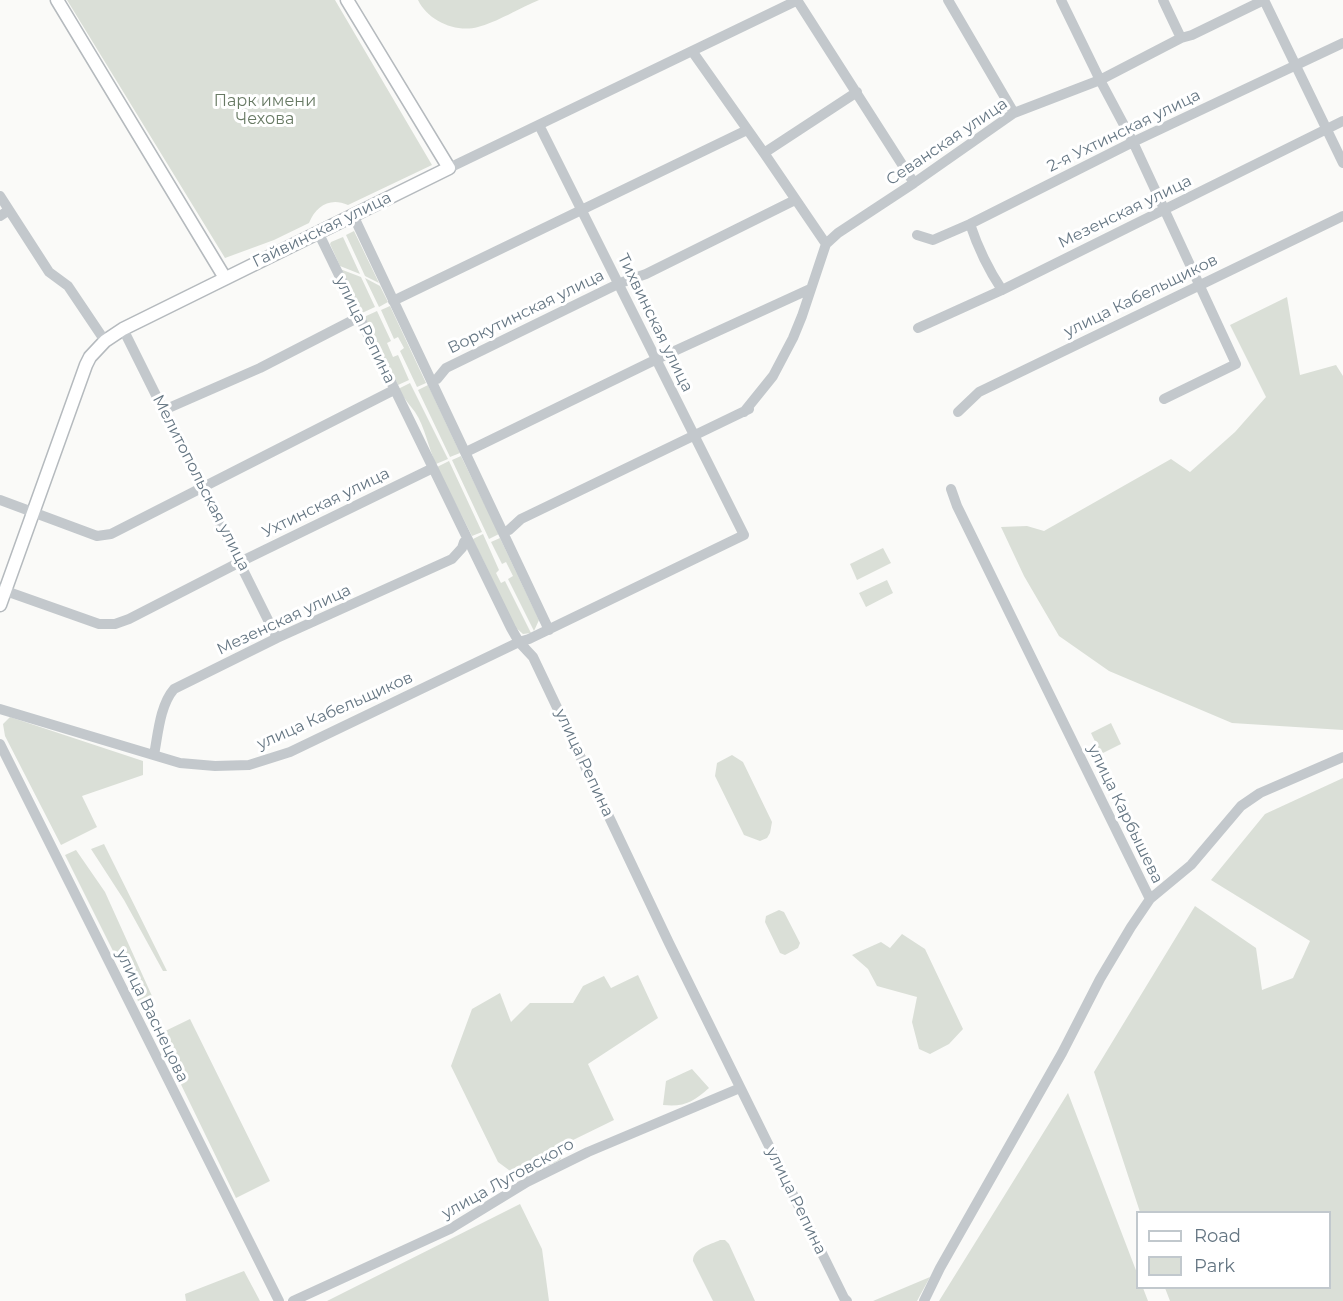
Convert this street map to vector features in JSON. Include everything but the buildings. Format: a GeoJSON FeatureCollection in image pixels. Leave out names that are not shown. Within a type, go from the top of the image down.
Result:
{"type":"FeatureCollection","features":[{"type":"Feature","properties":{"kind":"main road"},"geometry":{"type":"LineString","coordinates":[[57,0],[225,278]]}},
{"type":"Feature","properties":{"kind":"main road"},"geometry":{"type":"LineString","coordinates":[[347,0],[449,168]]}},
{"type":"Feature","properties":{"kind":"main road","name":"Гайвинская улица"},"geometry":{"type":"LineString","coordinates":[[0,605],[2,590],[33,513],[86,365],[90,357],[105,341],[123,329],[449,168]]}},
{"type":"Feature","properties":{"kind":"street","name":"Гайвинская улица"},"geometry":{"type":"LineString","coordinates":[[449,168],[797,0]]}},
{"type":"Feature","properties":{"kind":"street"},"geometry":{"type":"LineString","coordinates":[[797,0],[914,183]]}},
{"type":"Feature","properties":{"kind":"street"},"geometry":{"type":"LineString","coordinates":[[948,0],[1014,113]]}},
{"type":"Feature","properties":{"kind":"street"},"geometry":{"type":"LineString","coordinates":[[1061,0],[1133,142],[1236,364],[1164,399]]}},
{"type":"Feature","properties":{"kind":"street"},"geometry":{"type":"LineString","coordinates":[[1163,0],[1181,38]]}},
{"type":"Feature","properties":{"kind":"street"},"geometry":{"type":"LineString","coordinates":[[1264,0],[1343,164]]}},
{"type":"Feature","properties":{"kind":"street","name":"Севанская улица"},"geometry":{"type":"LineString","coordinates":[[826,244],[838,233],[1014,113],[1100,80],[1181,38],[1192,35],[1264,0]]}},
{"type":"Feature","properties":{"kind":"street","name":"2-я Ухтинская улица"},"geometry":{"type":"LineString","coordinates":[[917,235],[933,240],[970,224],[1133,142],[1343,43]]}},
{"type":"Feature","properties":{"kind":"street"},"geometry":{"type":"LineString","coordinates":[[692,51],[826,244],[802,316],[773,376],[744,412]]}},
{"type":"Feature","properties":{"kind":"street"},"geometry":{"type":"LineString","coordinates":[[764,153],[857,92]]}},
{"type":"Feature","properties":{"kind":"street","name":"Мезенская улица"},"geometry":{"type":"LineString","coordinates":[[918,328],[1002,290],[1343,121]]}},
{"type":"Feature","properties":{"kind":"street","name":"Тихвинская улица"},"geometry":{"type":"LineString","coordinates":[[539,124],[744,535]]}},
{"type":"Feature","properties":{"kind":"street"},"geometry":{"type":"LineString","coordinates":[[393,301],[747,130]]}},
{"type":"Feature","properties":{"kind":"street"},"geometry":{"type":"LineString","coordinates":[[0,196],[4,213],[48,272],[68,286],[105,341]]}},
{"type":"Feature","properties":{"kind":"street","name":"Воркутинская улица"},"geometry":{"type":"LineString","coordinates":[[437,379],[446,368],[620,283],[646,274],[795,200]]}},
{"type":"Feature","properties":{"kind":"street"},"geometry":{"type":"LineString","coordinates":[[353,215],[549,630]]}},
{"type":"Feature","properties":{"kind":"street","name":"улица Кабельщиков"},"geometry":{"type":"LineString","coordinates":[[958,412],[979,392],[1343,216]]}},
{"type":"Feature","properties":{"kind":"street"},"geometry":{"type":"LineString","coordinates":[[970,224],[989,271],[1002,290]]}},
{"type":"Feature","properties":{"kind":"street","name":"улица Репина"},"geometry":{"type":"LineString","coordinates":[[318,232],[519,642],[533,657],[740,1088],[845,1300]]}},
{"type":"Feature","properties":{"kind":"street"},"geometry":{"type":"LineString","coordinates":[[465,452],[657,359],[810,289]]}},
{"type":"Feature","properties":{"kind":"street"},"geometry":{"type":"LineString","coordinates":[[164,410],[260,368],[359,317]]}},
{"type":"Feature","properties":{"kind":"street","name":"Мелитопольская улица"},"geometry":{"type":"LineString","coordinates":[[123,329],[277,638]]}},
{"type":"Feature","properties":{"kind":"street"},"geometry":{"type":"LineString","coordinates":[[0,500],[98,536],[111,534],[390,392]]}},
{"type":"Feature","properties":{"kind":"street"},"geometry":{"type":"LineString","coordinates":[[509,530],[521,519],[760,403]]}},
{"type":"Feature","properties":{"kind":"street","name":"Ухтинская улица"},"geometry":{"type":"LineString","coordinates":[[2,590],[99,624],[115,624],[433,468]]}},
{"type":"Feature","properties":{"kind":"street","name":"улица Карбышева"},"geometry":{"type":"LineString","coordinates":[[924,1301],[945,1258],[1067,1043],[1100,979],[1150,899],[957,506],[951,489]]}},
{"type":"Feature","properties":{"kind":"street","name":"улица Кабельщиков"},"geometry":{"type":"LineString","coordinates":[[0,709],[180,763],[215,766],[249,765],[269,760],[322,736],[519,642],[549,630],[744,535]]}},
{"type":"Feature","properties":{"kind":"street","name":"Мезенская улица"},"geometry":{"type":"LineString","coordinates":[[154,755],[165,705],[174,689],[277,638],[452,559],[462,548],[464,542]]}},
{"type":"Feature","properties":{"kind":"street"},"geometry":{"type":"LineString","coordinates":[[533,657],[536,636]]}},
{"type":"Feature","properties":{"kind":"street","name":"улица Васнецова"},"geometry":{"type":"LineString","coordinates":[[0,744],[279,1301]]}},
{"type":"Feature","properties":{"kind":"street"},"geometry":{"type":"LineString","coordinates":[[1150,899],[1191,865],[1241,806],[1260,793],[1343,757]]}},
{"type":"Feature","properties":{"kind":"street","name":"улица Луговского"},"geometry":{"type":"LineString","coordinates":[[292,1301],[450,1229],[527,1182],[588,1152],[740,1088]]}},
{"type":"Feature","properties":{"kind":"green space","name":"Парк имени Чехова"},"geometry":{"type":"Polygon","coordinates":[[[67,0],[335,0],[432,165],[348,205],[335,202],[324,205],[309,223],[274,240],[225,258],[67,0]]]}},
{"type":"Feature","properties":{"kind":"green space"},"geometry":{"type":"Polygon","coordinates":[[[418,0],[539,0],[492,22],[478,27],[461,28],[444,24],[428,14],[418,0]]]}},
{"type":"Feature","properties":{"kind":"green space"},"geometry":{"type":"Polygon","coordinates":[[[354,231],[379,283],[365,276],[346,235],[354,231]]]}},
{"type":"Feature","properties":{"kind":"green space"},"geometry":{"type":"Polygon","coordinates":[[[343,237],[360,274],[340,266],[330,244],[343,237]]]}},
{"type":"Feature","properties":{"kind":"green space"},"geometry":{"type":"Polygon","coordinates":[[[340,269],[361,277],[375,307],[362,313],[340,269]]]}},
{"type":"Feature","properties":{"kind":"green space"},"geometry":{"type":"Polygon","coordinates":[[[365,278],[380,286],[388,302],[379,307],[365,278]]]}},
{"type":"Feature","properties":{"kind":"green space"},"geometry":{"type":"Polygon","coordinates":[[[1287,297],[1300,375],[1336,365],[1343,376],[1343,730],[1232,723],[1109,671],[1059,636],[1024,576],[1001,527],[1027,526],[1044,531],[1171,459],[1190,472],[1235,432],[1266,397],[1230,325],[1287,297]]]}},
{"type":"Feature","properties":{"kind":"green space"},"geometry":{"type":"Polygon","coordinates":[[[390,306],[426,383],[417,387],[400,351],[404,348],[398,337],[394,339],[381,310],[390,306]]]}},
{"type":"Feature","properties":{"kind":"green space"},"geometry":{"type":"Polygon","coordinates":[[[377,311],[391,341],[387,343],[393,357],[398,355],[409,380],[398,385],[364,317],[377,311]]]}},
{"type":"Feature","properties":{"kind":"green space"},"geometry":{"type":"Polygon","coordinates":[[[410,383],[448,459],[436,464],[415,412],[398,389],[410,383]]]}},
{"type":"Feature","properties":{"kind":"green space"},"geometry":{"type":"Polygon","coordinates":[[[428,385],[460,453],[450,457],[418,390],[428,385]]]}},
{"type":"Feature","properties":{"kind":"green space"},"geometry":{"type":"Polygon","coordinates":[[[461,456],[499,534],[489,539],[452,460],[461,456]]]}},
{"type":"Feature","properties":{"kind":"green space"},"geometry":{"type":"Polygon","coordinates":[[[449,461],[482,532],[472,536],[437,467],[449,461]]]}},
{"type":"Feature","properties":{"kind":"green space"},"geometry":{"type":"Polygon","coordinates":[[[483,534],[499,570],[496,573],[501,583],[505,581],[531,633],[523,634],[515,627],[473,539],[483,534]]]}},
{"type":"Feature","properties":{"kind":"green space"},"geometry":{"type":"Polygon","coordinates":[[[500,538],[539,620],[534,631],[508,579],[513,576],[506,562],[502,564],[491,542],[500,538]]]}},
{"type":"Feature","properties":{"kind":"green space"},"geometry":{"type":"Polygon","coordinates":[[[883,548],[891,563],[857,580],[850,564],[883,548]]]}},
{"type":"Feature","properties":{"kind":"green space"},"geometry":{"type":"Polygon","coordinates":[[[887,580],[893,593],[866,607],[859,593],[887,580]]]}},
{"type":"Feature","properties":{"kind":"green space"},"geometry":{"type":"Polygon","coordinates":[[[10,717],[143,761],[143,775],[82,796],[97,827],[61,845],[5,736],[3,724],[10,717]]]}},
{"type":"Feature","properties":{"kind":"green space"},"geometry":{"type":"Polygon","coordinates":[[[1111,723],[1121,744],[1101,754],[1091,733],[1111,723]]]}},
{"type":"Feature","properties":{"kind":"green space"},"geometry":{"type":"Polygon","coordinates":[[[732,755],[743,762],[772,822],[767,838],[760,841],[744,835],[715,776],[717,763],[732,755]]]}},
{"type":"Feature","properties":{"kind":"green space"},"geometry":{"type":"Polygon","coordinates":[[[1343,778],[1343,1301],[1170,1301],[1165,1289],[1331,1289],[1331,1211],[1140,1211],[1094,1072],[1195,906],[1256,948],[1262,990],[1293,978],[1310,941],[1211,880],[1265,814],[1343,778]]]}},
{"type":"Feature","properties":{"kind":"green space"},"geometry":{"type":"Polygon","coordinates":[[[104,844],[167,971],[163,971],[124,900],[91,849],[104,844]]]}},
{"type":"Feature","properties":{"kind":"green space"},"geometry":{"type":"Polygon","coordinates":[[[76,850],[105,892],[152,996],[141,1007],[65,855],[76,850]]]}},
{"type":"Feature","properties":{"kind":"green space"},"geometry":{"type":"Polygon","coordinates":[[[779,910],[784,912],[800,943],[798,948],[785,955],[780,953],[765,922],[766,916],[779,910]]]}},
{"type":"Feature","properties":{"kind":"green space"},"geometry":{"type":"Polygon","coordinates":[[[902,934],[925,949],[963,1029],[949,1044],[930,1054],[919,1049],[912,1022],[917,997],[877,986],[868,969],[852,955],[881,942],[890,948],[902,934]]]}},
{"type":"Feature","properties":{"kind":"green space"},"geometry":{"type":"Polygon","coordinates":[[[638,975],[658,1018],[588,1064],[614,1120],[569,1142],[560,1160],[521,1179],[498,1162],[451,1066],[472,1009],[500,993],[511,1022],[530,1003],[573,1003],[583,986],[604,976],[611,988],[638,975]]]}},
{"type":"Feature","properties":{"kind":"green space"},"geometry":{"type":"Polygon","coordinates":[[[190,1019],[270,1181],[236,1198],[157,1035],[190,1019]]]}},
{"type":"Feature","properties":{"kind":"green space"},"geometry":{"type":"Polygon","coordinates":[[[692,1069],[709,1088],[688,1103],[663,1105],[666,1081],[692,1069]]]}},
{"type":"Feature","properties":{"kind":"green space"},"geometry":{"type":"Polygon","coordinates":[[[1068,1093],[1136,1270],[1136,1289],[1143,1289],[1148,1301],[939,1301],[1068,1093]]]}},
{"type":"Feature","properties":{"kind":"green space"},"geometry":{"type":"Polygon","coordinates":[[[520,1204],[542,1249],[549,1301],[327,1301],[520,1204]]]}},
{"type":"Feature","properties":{"kind":"green space"},"geometry":{"type":"Polygon","coordinates":[[[725,1240],[729,1244],[755,1301],[713,1301],[693,1261],[699,1250],[725,1240]]]}},
{"type":"Feature","properties":{"kind":"green space"},"geometry":{"type":"Polygon","coordinates":[[[244,1271],[260,1301],[186,1301],[185,1294],[244,1271]]]}},
{"type":"Feature","properties":{"kind":"green space"},"geometry":{"type":"Polygon","coordinates":[[[930,1277],[917,1301],[873,1301],[930,1277]]]}}]}
